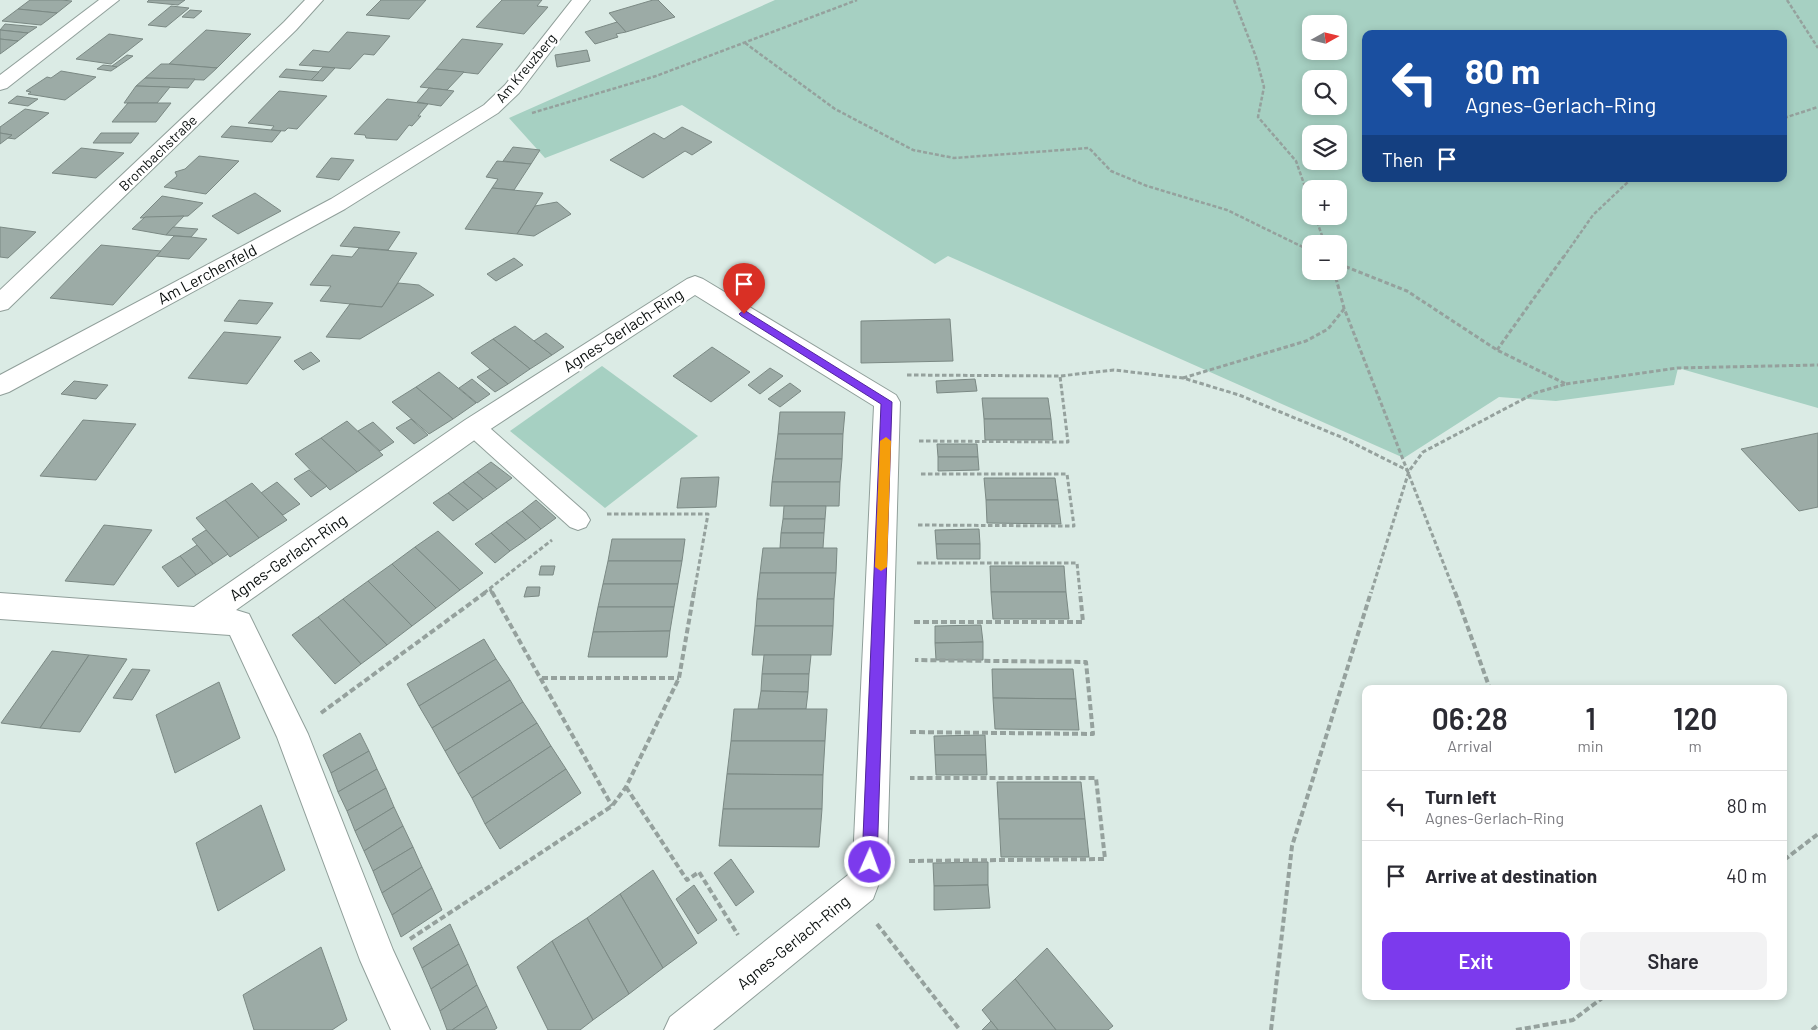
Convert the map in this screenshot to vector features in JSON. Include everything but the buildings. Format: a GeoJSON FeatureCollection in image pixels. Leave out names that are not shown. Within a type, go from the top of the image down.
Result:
{"type":"FeatureCollection","features":[{"type":"Feature","properties":{"kind":"street"},"geometry":{"type":"LineString","coordinates":[[0,84],[110,0]]}},
{"type":"Feature","properties":{"kind":"street","name":"Brombachstraße"},"geometry":{"type":"LineString","coordinates":[[0,303],[283,33],[314,0]]}},
{"type":"Feature","properties":{"kind":"street","name":"Am Kreuzberg"},"geometry":{"type":"LineString","coordinates":[[411,157],[491,109],[512,89],[581,0]]}},
{"type":"Feature","properties":{"kind":"street","name":"Am Lerchenfeld"},"geometry":{"type":"LineString","coordinates":[[0,386],[338,204],[411,157]]}},
{"type":"Feature","properties":{"kind":"street","name":"Agnes-Gerlach-Ring"},"geometry":{"type":"LineString","coordinates":[[197,621],[474,426],[695,284],[887,402],[870,862],[861,887],[683,1030]]}},
{"type":"Feature","properties":{"kind":"street","name":"Agnes-Gerlach-Ring"},"geometry":{"type":"LineString","coordinates":[[0,606],[239,623],[292,734],[378,960],[411,1030]]}},
{"type":"Feature","properties":{"kind":"lane"},"geometry":{"type":"LineString","coordinates":[[474,426],[578,520]]}},
{"type":"Feature","properties":{"kind":"path"},"geometry":{"type":"LineString","coordinates":[[526,114],[572,102],[745,44],[857,0]]}},
{"type":"Feature","properties":{"kind":"path"},"geometry":{"type":"LineString","coordinates":[[1234,0],[1256,56],[1264,87],[1258,117],[1296,161],[1303,180]]}},
{"type":"Feature","properties":{"kind":"path"},"geometry":{"type":"LineString","coordinates":[[1787,0],[1818,48]]}},
{"type":"Feature","properties":{"kind":"path"},"geometry":{"type":"LineString","coordinates":[[745,44],[836,110],[913,150],[954,158],[1090,148],[1111,171],[1147,186],[1227,210],[1302,248]]}},
{"type":"Feature","properties":{"kind":"path"},"geometry":{"type":"LineString","coordinates":[[1787,117],[1818,107]]}},
{"type":"Feature","properties":{"kind":"path"},"geometry":{"type":"LineString","coordinates":[[1498,350],[1593,215],[1628,182]]}},
{"type":"Feature","properties":{"kind":"path"},"geometry":{"type":"LineString","coordinates":[[1347,267],[1407,291],[1498,350],[1566,384]]}},
{"type":"Feature","properties":{"kind":"path"},"geometry":{"type":"LineString","coordinates":[[1336,280],[1344,308],[1409,470],[1489,685]]}},
{"type":"Feature","properties":{"kind":"path"},"geometry":{"type":"LineString","coordinates":[[1183,378],[1306,341],[1328,328],[1344,308]]}},
{"type":"Feature","properties":{"kind":"path"},"geometry":{"type":"LineString","coordinates":[[1271,1030],[1292,846],[1409,470],[1423,452],[1535,393],[1566,384],[1677,368],[1818,365]]}},
{"type":"Feature","properties":{"kind":"path"},"geometry":{"type":"LineString","coordinates":[[902,375],[1060,376],[1114,370],[1183,378],[1239,395],[1341,437],[1409,470]]}},
{"type":"Feature","properties":{"kind":"path"},"geometry":{"type":"LineString","coordinates":[[886,441],[1068,442],[1060,376]]}},
{"type":"Feature","properties":{"kind":"path"},"geometry":{"type":"LineString","coordinates":[[882,525],[1074,526],[1067,474],[884,474]]}},
{"type":"Feature","properties":{"kind":"path"},"geometry":{"type":"LineString","coordinates":[[292,734],[490,589],[585,515],[708,514],[679,678],[626,787],[612,806],[378,960]]}},
{"type":"Feature","properties":{"kind":"path"},"geometry":{"type":"LineString","coordinates":[[878,622],[1083,622],[1077,563],[881,562]]}},
{"type":"Feature","properties":{"kind":"path"},"geometry":{"type":"LineString","coordinates":[[490,589],[542,678],[612,806]]}},
{"type":"Feature","properties":{"kind":"path"},"geometry":{"type":"LineString","coordinates":[[874,732],[1093,734],[1086,662],[877,659]]}},
{"type":"Feature","properties":{"kind":"path"},"geometry":{"type":"LineString","coordinates":[[542,678],[679,678]]}},
{"type":"Feature","properties":{"kind":"path"},"geometry":{"type":"LineString","coordinates":[[870,862],[1105,859],[1096,778],[872,778]]}},
{"type":"Feature","properties":{"kind":"path"},"geometry":{"type":"LineString","coordinates":[[626,787],[687,880],[699,872],[759,969]]}},
{"type":"Feature","properties":{"kind":"path"},"geometry":{"type":"LineString","coordinates":[[1787,858],[1818,834]]}},
{"type":"Feature","properties":{"kind":"path"},"geometry":{"type":"LineString","coordinates":[[853,894],[960,1030]]}},
{"type":"Feature","properties":{"kind":"path"},"geometry":{"type":"LineString","coordinates":[[1516,1030],[1573,1020],[1600,1000]]}},
{"type":"Feature","properties":{"kind":"path"},"geometry":{"type":"LineString","coordinates":[[1812,1030],[1818,1025]]}},
{"type":"Feature","properties":{"kind":"green space"},"geometry":{"type":"Polygon","coordinates":[[[775,0],[1818,0],[1818,408],[1678,368],[1674,385],[1556,401],[1499,397],[1404,458],[948,256],[935,264],[682,105],[545,158],[509,118],[775,0]]]}},
{"type":"Feature","properties":{"kind":"green space"},"geometry":{"type":"Polygon","coordinates":[[[602,366],[698,436],[605,508],[510,431],[602,366]]]}},
{"type":"Feature","properties":{"kind":"slow traffic"},"geometry":{"type":"LineString","coordinates":[[881,567],[886,441]]}},
{"type":"Feature","properties":{"kind":"route"},"geometry":{"type":"LineString","coordinates":[[744,314],[887,402],[870,862]]}}]}
